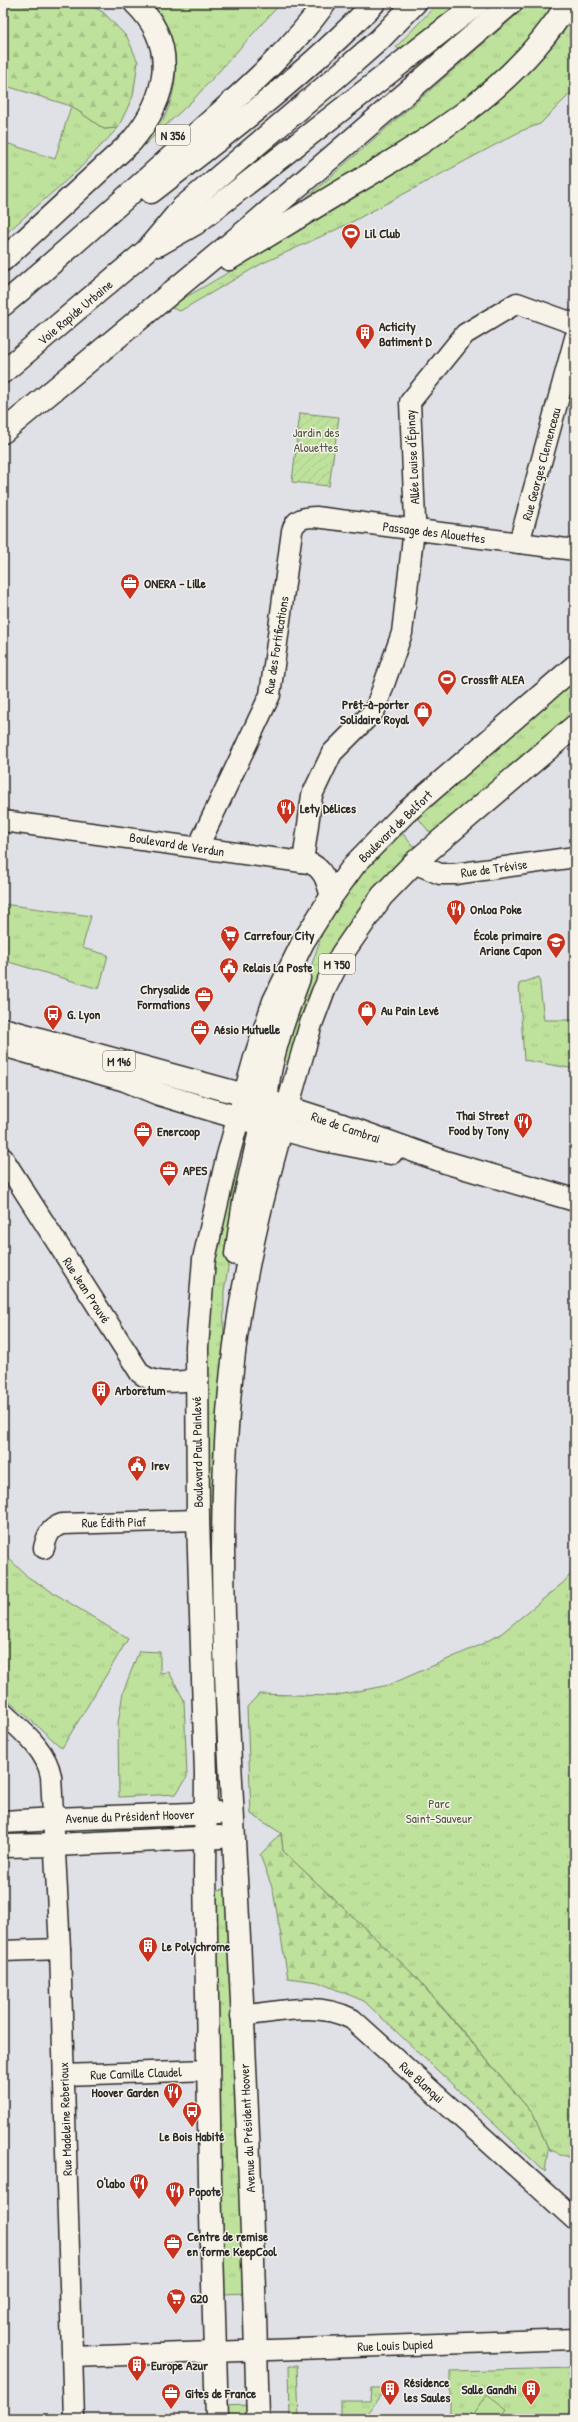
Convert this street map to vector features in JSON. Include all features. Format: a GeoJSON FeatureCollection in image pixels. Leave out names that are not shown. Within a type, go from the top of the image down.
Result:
{"type":"FeatureCollection","features":[{"type":"Feature","properties":{"kind":"main road"},"geometry":{"type":"LineString","coordinates":[[3,260],[131,142],[145,125],[155,108],[164,80],[162,47],[152,23],[135,3]]}},
{"type":"Feature","properties":{"kind":"main road","name":"N 356"},"geometry":{"type":"LineString","coordinates":[[3,305],[44,271],[126,178],[243,72],[277,38],[306,3]]}},
{"type":"Feature","properties":{"kind":"main road"},"geometry":{"type":"LineString","coordinates":[[44,271],[256,80],[294,41],[325,3]]}},
{"type":"Feature","properties":{"kind":"main road"},"geometry":{"type":"LineString","coordinates":[[44,271],[216,142],[338,38],[374,3]]}},
{"type":"Feature","properties":{"kind":"main road"},"geometry":{"type":"LineString","coordinates":[[146,251],[182,208],[379,40],[415,3]]}},
{"type":"Feature","properties":{"kind":"main road"},"geometry":{"type":"LineString","coordinates":[[146,251],[195,224],[478,3]]}},
{"type":"Feature","properties":{"kind":"main road"},"geometry":{"type":"LineString","coordinates":[[3,432],[189,278],[511,3]]}},
{"type":"Feature","properties":{"kind":"main road"},"geometry":{"type":"LineString","coordinates":[[189,278],[200,277],[372,174],[454,121],[498,85],[527,56],[568,3]]}},
{"type":"Feature","properties":{"kind":"main road","name":"Voie Rapide Urbaine"},"geometry":{"type":"LineString","coordinates":[[3,372],[146,251]]}},
{"type":"Feature","properties":{"kind":"main road","name":"Boulevard de Belfort"},"geometry":{"type":"LineString","coordinates":[[245,1095],[274,1001],[291,965],[326,904],[355,864],[404,814],[575,666]]}},
{"type":"Feature","properties":{"kind":"main road","name":"M 750"},"geometry":{"type":"LineString","coordinates":[[282,1130],[312,1024],[333,971],[360,925],[382,896],[414,863],[575,726]]}},
{"type":"Feature","properties":{"kind":"main road","name":"M 750"},"geometry":{"type":"LineString","coordinates":[[282,1130],[272,1118],[267,1101],[268,1080],[286,1012],[326,904]]}},
{"type":"Feature","properties":{"kind":"main road","name":"M 146"},"geometry":{"type":"LineString","coordinates":[[3,1029],[245,1095]]}},
{"type":"Feature","properties":{"kind":"main road","name":"M 146"},"geometry":{"type":"LineString","coordinates":[[3,1045],[125,1080],[159,1094],[249,1121]]}},
{"type":"Feature","properties":{"kind":"main road","name":"Rue de Cambrai"},"geometry":{"type":"LineString","coordinates":[[245,1095],[342,1125],[445,1162],[575,1200]]}},
{"type":"Feature","properties":{"kind":"main road","name":"Boulevard Paul Painlevé"},"geometry":{"type":"LineString","coordinates":[[205,1814],[206,1774],[198,1520],[196,1380],[198,1315],[204,1260],[216,1203],[249,1121],[245,1095]]}},
{"type":"Feature","properties":{"kind":"main road"},"geometry":{"type":"LineString","coordinates":[[231,1381],[230,1306],[240,1228],[258,1143],[249,1121]]}},
{"type":"Feature","properties":{"kind":"main road","name":"Rue de Cambrai"},"geometry":{"type":"LineString","coordinates":[[249,1121],[350,1146],[445,1162]]}},
{"type":"Feature","properties":{"kind":"main road","name":"Boulevard Paul Painlevé"},"geometry":{"type":"LineString","coordinates":[[233,1819],[223,1526],[231,1381],[246,1267],[282,1130]]}},
{"type":"Feature","properties":{"kind":"main road","name":"Avenue du Président Hoover"},"geometry":{"type":"LineString","coordinates":[[3,1822],[205,1814],[233,1819]]}},
{"type":"Feature","properties":{"kind":"main road","name":"Avenue du Président Hoover"},"geometry":{"type":"LineString","coordinates":[[205,1814],[210,2181],[217,2419]]}},
{"type":"Feature","properties":{"kind":"main road","name":"Avenue du Président Hoover"},"geometry":{"type":"LineString","coordinates":[[3,1846],[205,1838],[233,1819]]}},
{"type":"Feature","properties":{"kind":"main road","name":"Avenue du Président Hoover"},"geometry":{"type":"LineString","coordinates":[[233,1819],[241,2016],[254,2244],[258,2419]]}},
{"type":"Feature","properties":{"kind":"street","name":"Allée Louise d'Épinay"},"geometry":{"type":"LineString","coordinates":[[303,862],[312,795],[332,753],[375,710],[402,634],[414,530],[410,402],[465,334],[517,303],[575,324]]}},
{"type":"Feature","properties":{"kind":"street","name":"Rue Georges Clemenceau"},"geometry":{"type":"LineString","coordinates":[[519,543],[575,338]]}},
{"type":"Feature","properties":{"kind":"street","name":"Passage des Alouettes"},"geometry":{"type":"LineString","coordinates":[[295,524],[300,519],[310,517],[575,550]]}},
{"type":"Feature","properties":{"kind":"street","name":"Rue des Fortifications"},"geometry":{"type":"LineString","coordinates":[[198,847],[270,696],[295,524]]}},
{"type":"Feature","properties":{"kind":"street","name":"Boulevard de Verdun"},"geometry":{"type":"LineString","coordinates":[[3,821],[303,862],[320,870],[326,904]]}},
{"type":"Feature","properties":{"kind":"street","name":"Rue de Trévise"},"geometry":{"type":"LineString","coordinates":[[414,863],[440,874],[455,874],[575,857]]}},
{"type":"Feature","properties":{"kind":"street","name":"Rue Jean Prouvé"},"geometry":{"type":"LineString","coordinates":[[3,1158],[140,1373],[145,1377],[159,1381],[196,1380]]}},
{"type":"Feature","properties":{"kind":"street","name":"Rue Édith Piaf"},"geometry":{"type":"LineString","coordinates":[[44,1548],[49,1532],[54,1526],[62,1524],[198,1520]]}},
{"type":"Feature","properties":{"kind":"street","name":"Rue Madeleine Reberioux"},"geometry":{"type":"LineString","coordinates":[[3,1713],[11,1729],[40,1750],[50,1770],[55,1819],[74,2419]]}},
{"type":"Feature","properties":{"kind":"street"},"geometry":{"type":"LineString","coordinates":[[3,1951],[60,1949]]}},
{"type":"Feature","properties":{"kind":"street","name":"Rue Blanqui"},"geometry":{"type":"LineString","coordinates":[[241,2016],[326,2009],[339,2012],[352,2019],[575,2220]]}},
{"type":"Feature","properties":{"kind":"street","name":"Rue Camille Claudel"},"geometry":{"type":"LineString","coordinates":[[64,2075],[209,2070]]}},
{"type":"Feature","properties":{"kind":"street","name":"Rue Louis Dupied"},"geometry":{"type":"LineString","coordinates":[[72,2357],[575,2339]]}},
{"type":"Feature","properties":{"kind":"green space"},"geometry":{"type":"Polygon","coordinates":[[[3,3],[86,3],[103,12],[127,37],[138,62],[133,96],[118,128],[104,129],[71,106],[3,85],[3,3]]]}},
{"type":"Feature","properties":{"kind":"green space"},"geometry":{"type":"Polygon","coordinates":[[[151,3],[281,3],[192,101],[138,151],[155,132],[163,120],[169,106],[175,75],[173,44],[168,29],[161,15],[151,3]]]}},
{"type":"Feature","properties":{"kind":"green space"},"geometry":{"type":"Polygon","coordinates":[[[438,3],[462,3],[400,50],[396,47],[438,3]]]}},
{"type":"Feature","properties":{"kind":"green space"},"geometry":{"type":"Polygon","coordinates":[[[530,3],[558,3],[534,36],[454,112],[298,205],[530,3]]]}},
{"type":"Feature","properties":{"kind":"green space"},"geometry":{"type":"Polygon","coordinates":[[[575,15],[575,89],[540,124],[521,131],[346,225],[261,264],[180,311],[169,307],[331,212],[446,140],[475,119],[529,72],[553,45],[575,15]]]}},
{"type":"Feature","properties":{"kind":"green space"},"geometry":{"type":"Polygon","coordinates":[[[71,106],[104,129],[118,128],[79,169],[3,236],[3,142],[55,159],[71,106]]]}},
{"type":"Feature","properties":{"kind":"green space","name":"Jardin des Alouettes"},"geometry":{"type":"Polygon","coordinates":[[[300,413],[339,417],[329,486],[292,482],[300,413]]]}},
{"type":"Feature","properties":{"kind":"green space"},"geometry":{"type":"Polygon","coordinates":[[[575,675],[575,719],[435,839],[414,813],[575,675]]]}},
{"type":"Feature","properties":{"kind":"green space"},"geometry":{"type":"Polygon","coordinates":[[[398,828],[419,853],[389,879],[291,1063],[280,1060],[324,928],[345,895],[398,828]]]}},
{"type":"Feature","properties":{"kind":"green space"},"geometry":{"type":"Polygon","coordinates":[[[3,904],[91,916],[82,948],[108,955],[99,989],[9,962],[3,955],[3,904]]]}},
{"type":"Feature","properties":{"kind":"green space"},"geometry":{"type":"Polygon","coordinates":[[[539,977],[544,1020],[575,1020],[575,1069],[524,1060],[519,984],[539,977]]]}},
{"type":"Feature","properties":{"kind":"green space"},"geometry":{"type":"Polygon","coordinates":[[[235,1167],[245,1170],[224,1291],[220,1705],[214,1706],[205,1378],[210,1289],[235,1167]]]}},
{"type":"Feature","properties":{"kind":"green space"},"geometry":{"type":"Polygon","coordinates":[[[3,1553],[28,1577],[128,1639],[62,1748],[3,1695],[3,1553]]]}},
{"type":"Feature","properties":{"kind":"green space","name":"Parc Saint-Sauveur"},"geometry":{"type":"Polygon","coordinates":[[[575,1569],[575,2160],[548,2149],[533,2114],[444,2009],[412,1973],[283,1851],[281,1833],[251,1814],[247,1707],[259,1694],[333,1696],[389,1685],[478,1646],[502,1633],[564,1582],[575,1569]]]}},
{"type":"Feature","properties":{"kind":"green space"},"geometry":{"type":"Polygon","coordinates":[[[139,1651],[160,1652],[160,1673],[169,1672],[184,1700],[187,1777],[176,1794],[119,1797],[118,1723],[123,1692],[139,1651]]]}},
{"type":"Feature","properties":{"kind":"green space"},"geometry":{"type":"Polygon","coordinates":[[[281,1833],[283,1851],[412,1973],[533,2114],[548,2149],[545,2172],[364,2001],[318,1982],[288,1978],[273,1890],[260,1855],[281,1833]]]}},
{"type":"Feature","properties":{"kind":"green space"},"geometry":{"type":"Polygon","coordinates":[[[227,1889],[246,2293],[222,2294],[218,2156],[216,1890],[227,1889]]]}},
{"type":"Feature","properties":{"kind":"green space"},"geometry":{"type":"Polygon","coordinates":[[[297,2365],[299,2419],[290,2419],[289,2366],[297,2365]]]}},
{"type":"Feature","properties":{"kind":"green space"},"geometry":{"type":"Polygon","coordinates":[[[575,2368],[575,2419],[450,2419],[450,2371],[575,2368]]]}},
{"type":"Feature","properties":{"kind":"green space"},"geometry":{"type":"Polygon","coordinates":[[[371,2388],[386,2388],[365,2416],[366,2419],[340,2419],[340,2401],[370,2401],[371,2388]]]}},
{"type":"Feature","properties":{"kind":"green space"},"geometry":{"type":"Polygon","coordinates":[[[487,2394],[507,2409],[500,2419],[469,2419],[487,2394]]]}},
{"type":"Feature","properties":{"kind":"green space"},"geometry":{"type":"Polygon","coordinates":[[[250,2405],[250,2419],[225,2419],[224,2406],[250,2405]]]}},
{"type":"Feature","properties":{"kind":"place","name":"Lil Club"},"geometry":{"type":"Point","coordinates":[351,250]}},
{"type":"Feature","properties":{"kind":"place","name":"Acticity Batiment D"},"geometry":{"type":"Point","coordinates":[365,350]}},
{"type":"Feature","properties":{"kind":"place","name":"ONERA - Lille"},"geometry":{"type":"Point","coordinates":[130,600]}},
{"type":"Feature","properties":{"kind":"place","name":"Crossfit ALEA"},"geometry":{"type":"Point","coordinates":[447,696]}},
{"type":"Feature","properties":{"kind":"place","name":"Prêt-à-porter Solidaire Royal"},"geometry":{"type":"Point","coordinates":[423,728]}},
{"type":"Feature","properties":{"kind":"place","name":"Lety Délices"},"geometry":{"type":"Point","coordinates":[286,825]}},
{"type":"Feature","properties":{"kind":"place","name":"Onloa Poke"},"geometry":{"type":"Point","coordinates":[456,926]}},
{"type":"Feature","properties":{"kind":"place","name":"Carrefour City"},"geometry":{"type":"Point","coordinates":[230,952]}},
{"type":"Feature","properties":{"kind":"place","name":"École primaire Ariane Capon"},"geometry":{"type":"Point","coordinates":[556,959]}},
{"type":"Feature","properties":{"kind":"place","name":"Relais La Poste"},"geometry":{"type":"Point","coordinates":[229,984]}},
{"type":"Feature","properties":{"kind":"place","name":"Chrysalide Formations"},"geometry":{"type":"Point","coordinates":[204,1013]}},
{"type":"Feature","properties":{"kind":"place","name":"Au Pain Levé"},"geometry":{"type":"Point","coordinates":[367,1027]}},
{"type":"Feature","properties":{"kind":"place","name":"G. Lyon"},"geometry":{"type":"Point","coordinates":[53,1031]}},
{"type":"Feature","properties":{"kind":"place","name":"Aésio Mutuelle"},"geometry":{"type":"Point","coordinates":[200,1046]}},
{"type":"Feature","properties":{"kind":"place","name":"Thai Street Food by Tony"},"geometry":{"type":"Point","coordinates":[523,1139]}},
{"type":"Feature","properties":{"kind":"place","name":"Enercoop"},"geometry":{"type":"Point","coordinates":[143,1148]}},
{"type":"Feature","properties":{"kind":"place","name":"APES"},"geometry":{"type":"Point","coordinates":[169,1187]}},
{"type":"Feature","properties":{"kind":"place","name":"Arboretum"},"geometry":{"type":"Point","coordinates":[101,1407]}},
{"type":"Feature","properties":{"kind":"place","name":"Irev"},"geometry":{"type":"Point","coordinates":[137,1482]}},
{"type":"Feature","properties":{"kind":"place","name":"Le Polychrome"},"geometry":{"type":"Point","coordinates":[148,1963]}},
{"type":"Feature","properties":{"kind":"place","name":"Hoover Garden"},"geometry":{"type":"Point","coordinates":[173,2109]}},
{"type":"Feature","properties":{"kind":"place","name":"Le Bois Habité"},"geometry":{"type":"Point","coordinates":[192,2128]}},
{"type":"Feature","properties":{"kind":"place","name":"O'labo"},"geometry":{"type":"Point","coordinates":[139,2200]}},
{"type":"Feature","properties":{"kind":"place","name":"Popote"},"geometry":{"type":"Point","coordinates":[175,2208]}},
{"type":"Feature","properties":{"kind":"place","name":"Centre de remise en forme KeepCool"},"geometry":{"type":"Point","coordinates":[173,2260]}},
{"type":"Feature","properties":{"kind":"place","name":"G20"},"geometry":{"type":"Point","coordinates":[176,2315]}},
{"type":"Feature","properties":{"kind":"place","name":"Europe Azur"},"geometry":{"type":"Point","coordinates":[137,2382]}},
{"type":"Feature","properties":{"kind":"place","name":"Résidence les Saules"},"geometry":{"type":"Point","coordinates":[390,2406]}},
{"type":"Feature","properties":{"kind":"place","name":"Salle Gandhi"},"geometry":{"type":"Point","coordinates":[531,2406]}},
{"type":"Feature","properties":{"kind":"place","name":"Gites de France"},"geometry":{"type":"Point","coordinates":[171,2410]}}]}
